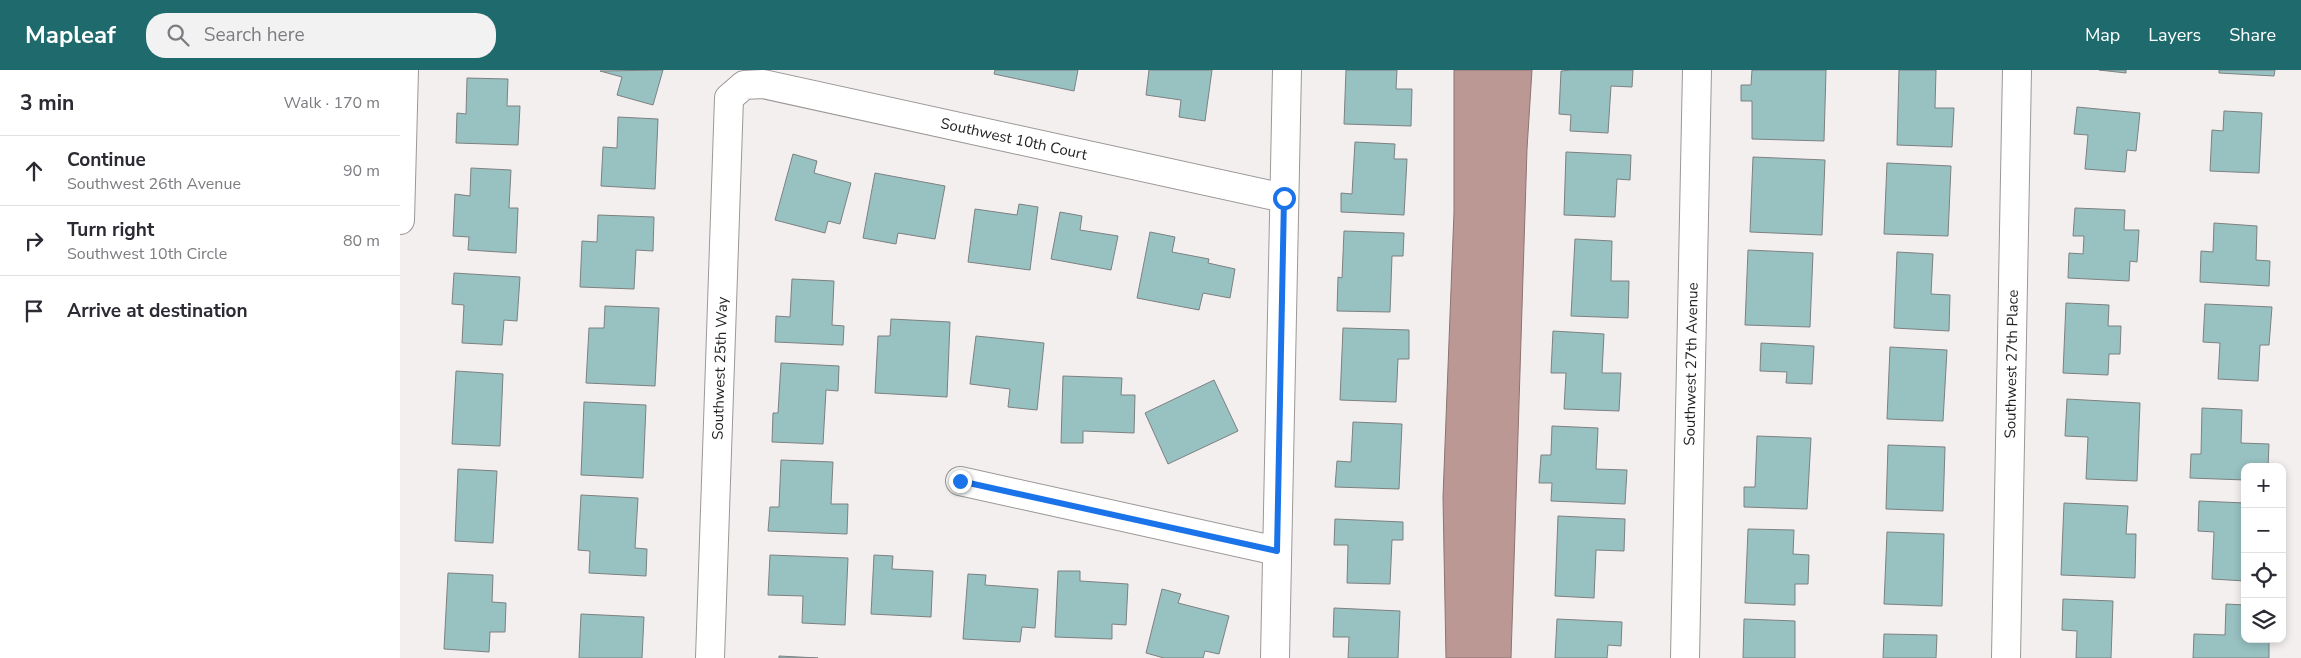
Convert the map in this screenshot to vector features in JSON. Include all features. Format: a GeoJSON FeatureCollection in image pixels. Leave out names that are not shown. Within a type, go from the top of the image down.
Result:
{"type":"FeatureCollection","features":[{"type":"Feature","properties":{"kind":"street"},"geometry":{"type":"LineString","coordinates":[[400,220],[404,70]]}},
{"type":"Feature","properties":{"kind":"street"},"geometry":{"type":"LineString","coordinates":[[1275,658],[1286,70]]}},
{"type":"Feature","properties":{"kind":"street","name":"Southwest 27th Avenue"},"geometry":{"type":"LineString","coordinates":[[1684,658],[1697,70]]}},
{"type":"Feature","properties":{"kind":"street","name":"Southwest 27th Place"},"geometry":{"type":"LineString","coordinates":[[2006,658],[2017,70]]}},
{"type":"Feature","properties":{"kind":"street","name":"Southwest 10th Court"},"geometry":{"type":"LineString","coordinates":[[744,85],[763,84],[1284,198]]}},
{"type":"Feature","properties":{"kind":"street","name":"Southwest 25th Way"},"geometry":{"type":"LineString","coordinates":[[710,658],[729,98],[744,85]]}},
{"type":"Feature","properties":{"kind":"street"},"geometry":{"type":"LineString","coordinates":[[960,481],[1277,551]]}},
{"type":"Feature","properties":{"kind":"shaded area"},"geometry":{"type":"Polygon","coordinates":[[[1454,70],[1532,70],[1527,149],[1511,658],[1446,658],[1443,497],[1454,212],[1454,70]]]}},
{"type":"Feature","properties":{"kind":"building"},"geometry":{"type":"Polygon","coordinates":[[[663,70],[653,105],[617,95],[622,77],[600,71],[663,70]]]}},
{"type":"Feature","properties":{"kind":"building"},"geometry":{"type":"Polygon","coordinates":[[[995,70],[1078,70],[1074,91],[994,74],[995,70]]]}},
{"type":"Feature","properties":{"kind":"building"},"geometry":{"type":"Polygon","coordinates":[[[1149,70],[1212,70],[1205,121],[1179,117],[1181,100],[1146,95],[1149,70]]]}},
{"type":"Feature","properties":{"kind":"building"},"geometry":{"type":"Polygon","coordinates":[[[1346,70],[1397,70],[1396,89],[1412,89],[1411,126],[1344,124],[1346,70]]]}},
{"type":"Feature","properties":{"kind":"building"},"geometry":{"type":"Polygon","coordinates":[[[1633,70],[1632,87],[1611,86],[1608,133],[1570,131],[1571,115],[1559,114],[1561,71],[1633,70]]]}},
{"type":"Feature","properties":{"kind":"building"},"geometry":{"type":"Polygon","coordinates":[[[1752,70],[1826,70],[1824,141],[1752,139],[1752,101],[1741,101],[1741,85],[1751,85],[1752,70]]]}},
{"type":"Feature","properties":{"kind":"building"},"geometry":{"type":"Polygon","coordinates":[[[1899,70],[1936,70],[1935,108],[1954,108],[1952,147],[1897,145],[1899,70]]]}},
{"type":"Feature","properties":{"kind":"building"},"geometry":{"type":"Polygon","coordinates":[[[2099,70],[2126,70],[2126,73],[2099,70]]]}},
{"type":"Feature","properties":{"kind":"building"},"geometry":{"type":"Polygon","coordinates":[[[2219,70],[2275,70],[2274,76],[2219,73],[2219,70]]]}},
{"type":"Feature","properties":{"kind":"building"},"geometry":{"type":"Polygon","coordinates":[[[467,78],[508,79],[507,106],[520,106],[518,145],[456,143],[457,113],[466,114],[467,78]]]}},
{"type":"Feature","properties":{"kind":"building"},"geometry":{"type":"Polygon","coordinates":[[[2077,107],[2140,113],[2136,151],[2127,150],[2125,172],[2085,169],[2088,135],[2074,134],[2077,107]]]}},
{"type":"Feature","properties":{"kind":"building"},"geometry":{"type":"Polygon","coordinates":[[[2224,111],[2262,113],[2259,173],[2210,171],[2212,130],[2223,131],[2224,111]]]}},
{"type":"Feature","properties":{"kind":"building"},"geometry":{"type":"Polygon","coordinates":[[[618,117],[658,119],[655,189],[601,186],[603,147],[617,148],[618,117]]]}},
{"type":"Feature","properties":{"kind":"building"},"geometry":{"type":"Polygon","coordinates":[[[1355,142],[1395,144],[1394,159],[1407,159],[1404,215],[1341,212],[1341,193],[1352,194],[1355,142]]]}},
{"type":"Feature","properties":{"kind":"building"},"geometry":{"type":"Polygon","coordinates":[[[1566,152],[1631,155],[1630,180],[1617,179],[1615,217],[1564,215],[1566,152]]]}},
{"type":"Feature","properties":{"kind":"building"},"geometry":{"type":"Polygon","coordinates":[[[793,154],[817,161],[814,173],[851,183],[840,224],[828,221],[825,233],[775,220],[793,154]]]}},
{"type":"Feature","properties":{"kind":"building"},"geometry":{"type":"Polygon","coordinates":[[[1753,157],[1825,160],[1822,235],[1750,232],[1753,157]]]}},
{"type":"Feature","properties":{"kind":"building"},"geometry":{"type":"Polygon","coordinates":[[[1887,163],[1951,166],[1948,236],[1884,234],[1887,163]]]}},
{"type":"Feature","properties":{"kind":"building"},"geometry":{"type":"Polygon","coordinates":[[[471,168],[511,170],[509,208],[518,208],[516,253],[468,250],[469,237],[453,236],[455,194],[470,196],[471,168]]]}},
{"type":"Feature","properties":{"kind":"building"},"geometry":{"type":"Polygon","coordinates":[[[875,173],[945,186],[935,239],[898,233],[896,244],[863,238],[875,173]]]}},
{"type":"Feature","properties":{"kind":"building"},"geometry":{"type":"Polygon","coordinates":[[[1019,204],[1038,207],[1030,270],[968,262],[975,209],[1017,215],[1019,204]]]}},
{"type":"Feature","properties":{"kind":"building"},"geometry":{"type":"Polygon","coordinates":[[[2075,208],[2125,210],[2124,230],[2139,230],[2137,262],[2130,261],[2129,281],[2068,278],[2069,253],[2083,254],[2084,236],[2073,236],[2075,208]]]}},
{"type":"Feature","properties":{"kind":"building"},"geometry":{"type":"Polygon","coordinates":[[[1060,212],[1082,216],[1080,230],[1118,236],[1111,270],[1051,259],[1060,212]]]}},
{"type":"Feature","properties":{"kind":"building"},"geometry":{"type":"Polygon","coordinates":[[[598,215],[654,217],[653,251],[636,250],[634,289],[580,287],[582,241],[597,242],[598,215]]]}},
{"type":"Feature","properties":{"kind":"building"},"geometry":{"type":"Polygon","coordinates":[[[2214,223],[2257,226],[2256,260],[2270,261],[2269,286],[2200,282],[2201,251],[2213,252],[2214,223]]]}},
{"type":"Feature","properties":{"kind":"building"},"geometry":{"type":"Polygon","coordinates":[[[1344,231],[1404,233],[1403,256],[1392,256],[1390,312],[1337,311],[1338,277],[1342,278],[1344,231]]]}},
{"type":"Feature","properties":{"kind":"building"},"geometry":{"type":"Polygon","coordinates":[[[1150,232],[1175,237],[1172,252],[1209,259],[1208,263],[1235,269],[1230,298],[1203,293],[1199,310],[1137,298],[1150,232]]]}},
{"type":"Feature","properties":{"kind":"building"},"geometry":{"type":"Polygon","coordinates":[[[1575,239],[1612,241],[1611,281],[1629,281],[1628,318],[1571,316],[1575,239]]]}},
{"type":"Feature","properties":{"kind":"building"},"geometry":{"type":"Polygon","coordinates":[[[1748,250],[1813,253],[1810,327],[1745,325],[1748,250]]]}},
{"type":"Feature","properties":{"kind":"building"},"geometry":{"type":"Polygon","coordinates":[[[1897,252],[1933,254],[1931,294],[1950,295],[1949,331],[1894,328],[1897,252]]]}},
{"type":"Feature","properties":{"kind":"building"},"geometry":{"type":"Polygon","coordinates":[[[454,273],[520,277],[517,321],[504,320],[502,345],[462,343],[464,305],[452,304],[454,273]]]}},
{"type":"Feature","properties":{"kind":"building"},"geometry":{"type":"Polygon","coordinates":[[[792,279],[834,281],[832,325],[844,326],[843,345],[775,342],[776,316],[790,317],[792,279]]]}},
{"type":"Feature","properties":{"kind":"building"},"geometry":{"type":"Polygon","coordinates":[[[2066,303],[2109,305],[2108,326],[2121,326],[2120,354],[2109,354],[2108,375],[2063,373],[2066,303]]]}},
{"type":"Feature","properties":{"kind":"building"},"geometry":{"type":"Polygon","coordinates":[[[2205,304],[2272,307],[2269,345],[2260,345],[2258,381],[2218,379],[2220,343],[2203,342],[2205,304]]]}},
{"type":"Feature","properties":{"kind":"building"},"geometry":{"type":"Polygon","coordinates":[[[605,306],[659,308],[655,386],[586,383],[589,328],[604,328],[605,306]]]}},
{"type":"Feature","properties":{"kind":"building"},"geometry":{"type":"Polygon","coordinates":[[[891,319],[950,322],[947,397],[875,393],[878,336],[890,336],[891,319]]]}},
{"type":"Feature","properties":{"kind":"building"},"geometry":{"type":"Polygon","coordinates":[[[1343,328],[1409,330],[1409,359],[1398,359],[1396,402],[1340,400],[1343,328]]]}},
{"type":"Feature","properties":{"kind":"building"},"geometry":{"type":"Polygon","coordinates":[[[1553,331],[1604,334],[1602,373],[1621,373],[1619,411],[1564,409],[1566,373],[1551,373],[1553,331]]]}},
{"type":"Feature","properties":{"kind":"building"},"geometry":{"type":"Polygon","coordinates":[[[976,336],[1044,343],[1037,410],[1008,407],[1010,389],[970,384],[976,336]]]}},
{"type":"Feature","properties":{"kind":"building"},"geometry":{"type":"Polygon","coordinates":[[[1761,343],[1814,346],[1812,384],[1786,383],[1787,372],[1760,371],[1761,343]]]}},
{"type":"Feature","properties":{"kind":"building"},"geometry":{"type":"Polygon","coordinates":[[[1890,347],[1947,350],[1943,421],[1887,419],[1890,347]]]}},
{"type":"Feature","properties":{"kind":"building"},"geometry":{"type":"Polygon","coordinates":[[[781,363],[839,366],[838,391],[826,390],[823,444],[772,442],[773,413],[778,413],[781,363]]]}},
{"type":"Feature","properties":{"kind":"building"},"geometry":{"type":"Polygon","coordinates":[[[456,371],[503,374],[500,446],[452,444],[456,371]]]}},
{"type":"Feature","properties":{"kind":"building"},"geometry":{"type":"Polygon","coordinates":[[[1063,376],[1122,378],[1121,395],[1135,395],[1134,433],[1083,431],[1083,443],[1061,443],[1063,376]]]}},
{"type":"Feature","properties":{"kind":"building"},"geometry":{"type":"Polygon","coordinates":[[[1214,380],[1238,431],[1168,464],[1145,413],[1214,380]]]}},
{"type":"Feature","properties":{"kind":"building"},"geometry":{"type":"Polygon","coordinates":[[[2067,399],[2140,403],[2137,481],[2086,479],[2088,437],[2065,436],[2067,399]]]}},
{"type":"Feature","properties":{"kind":"building"},"geometry":{"type":"Polygon","coordinates":[[[584,402],[646,405],[643,478],[581,475],[584,402]]]}},
{"type":"Feature","properties":{"kind":"building"},"geometry":{"type":"Polygon","coordinates":[[[2202,408],[2242,410],[2241,443],[2269,444],[2268,463],[2241,463],[2241,480],[2190,478],[2191,454],[2201,454],[2202,408]]]}},
{"type":"Feature","properties":{"kind":"building"},"geometry":{"type":"Polygon","coordinates":[[[1353,422],[1402,424],[1399,489],[1335,487],[1337,461],[1351,462],[1353,422]]]}},
{"type":"Feature","properties":{"kind":"building"},"geometry":{"type":"Polygon","coordinates":[[[1552,426],[1598,428],[1596,469],[1627,470],[1625,504],[1551,501],[1552,483],[1539,483],[1541,455],[1551,455],[1552,426]]]}},
{"type":"Feature","properties":{"kind":"building"},"geometry":{"type":"Polygon","coordinates":[[[1757,436],[1811,438],[1807,509],[1744,507],[1744,487],[1755,487],[1757,436]]]}},
{"type":"Feature","properties":{"kind":"building"},"geometry":{"type":"Polygon","coordinates":[[[1888,445],[1945,447],[1943,511],[1886,509],[1888,445]]]}},
{"type":"Feature","properties":{"kind":"building"},"geometry":{"type":"Polygon","coordinates":[[[781,460],[833,462],[831,504],[848,504],[847,534],[768,531],[770,507],[779,507],[781,460]]]}},
{"type":"Feature","properties":{"kind":"building"},"geometry":{"type":"Polygon","coordinates":[[[458,469],[497,471],[493,543],[455,541],[458,469]]]}},
{"type":"Feature","properties":{"kind":"building"},"geometry":{"type":"Polygon","coordinates":[[[581,495],[638,498],[635,548],[647,549],[646,576],[589,573],[590,551],[578,550],[581,495]]]}},
{"type":"Feature","properties":{"kind":"building"},"geometry":{"type":"Polygon","coordinates":[[[2199,501],[2241,503],[2241,581],[2212,579],[2214,532],[2198,531],[2199,501]]]}},
{"type":"Feature","properties":{"kind":"building"},"geometry":{"type":"Polygon","coordinates":[[[2064,503],[2128,506],[2126,534],[2136,534],[2135,578],[2061,575],[2064,503]]]}},
{"type":"Feature","properties":{"kind":"building"},"geometry":{"type":"Polygon","coordinates":[[[1558,516],[1625,519],[1624,551],[1596,550],[1594,598],[1555,596],[1558,516]]]}},
{"type":"Feature","properties":{"kind":"building"},"geometry":{"type":"Polygon","coordinates":[[[1335,519],[1403,522],[1403,540],[1392,540],[1390,584],[1347,583],[1348,545],[1334,545],[1335,519]]]}},
{"type":"Feature","properties":{"kind":"building"},"geometry":{"type":"Polygon","coordinates":[[[1748,529],[1794,530],[1793,554],[1809,555],[1808,584],[1795,584],[1795,605],[1745,603],[1748,529]]]}},
{"type":"Feature","properties":{"kind":"building"},"geometry":{"type":"Polygon","coordinates":[[[1887,532],[1944,534],[1942,606],[1884,604],[1887,532]]]}},
{"type":"Feature","properties":{"kind":"building"},"geometry":{"type":"Polygon","coordinates":[[[770,555],[848,558],[845,625],[802,623],[803,596],[768,595],[770,555]]]}},
{"type":"Feature","properties":{"kind":"building"},"geometry":{"type":"Polygon","coordinates":[[[874,555],[893,556],[892,569],[933,571],[931,617],[871,614],[874,555]]]}},
{"type":"Feature","properties":{"kind":"building"},"geometry":{"type":"Polygon","coordinates":[[[1058,571],[1080,571],[1080,581],[1128,584],[1126,625],[1112,624],[1112,639],[1055,637],[1058,571]]]}},
{"type":"Feature","properties":{"kind":"building"},"geometry":{"type":"Polygon","coordinates":[[[448,573],[493,575],[492,602],[506,603],[505,632],[490,632],[489,652],[444,649],[448,573]]]}},
{"type":"Feature","properties":{"kind":"building"},"geometry":{"type":"Polygon","coordinates":[[[968,574],[986,575],[985,585],[1038,589],[1035,628],[1022,627],[1020,642],[963,639],[968,574]]]}},
{"type":"Feature","properties":{"kind":"building"},"geometry":{"type":"Polygon","coordinates":[[[1162,589],[1181,594],[1178,603],[1229,616],[1219,654],[1205,651],[1203,658],[1164,658],[1146,653],[1162,589]]]}},
{"type":"Feature","properties":{"kind":"building"},"geometry":{"type":"Polygon","coordinates":[[[2063,599],[2113,601],[2111,658],[2076,658],[2077,631],[2062,630],[2063,599]]]}},
{"type":"Feature","properties":{"kind":"building"},"geometry":{"type":"Polygon","coordinates":[[[2226,604],[2241,605],[2241,643],[2269,643],[2269,658],[2193,658],[2194,634],[2225,635],[2226,604]]]}},
{"type":"Feature","properties":{"kind":"building"},"geometry":{"type":"Polygon","coordinates":[[[1334,608],[1400,611],[1398,658],[1348,658],[1349,637],[1333,637],[1334,608]]]}},
{"type":"Feature","properties":{"kind":"building"},"geometry":{"type":"Polygon","coordinates":[[[581,614],[644,617],[642,658],[579,658],[581,614]]]}},
{"type":"Feature","properties":{"kind":"building"},"geometry":{"type":"Polygon","coordinates":[[[1557,619],[1622,622],[1621,646],[1608,645],[1607,658],[1555,658],[1557,619]]]}},
{"type":"Feature","properties":{"kind":"building"},"geometry":{"type":"Polygon","coordinates":[[[1744,619],[1795,621],[1795,658],[1743,658],[1744,619]]]}},
{"type":"Feature","properties":{"kind":"building"},"geometry":{"type":"Polygon","coordinates":[[[1884,634],[1937,635],[1936,658],[1883,658],[1884,634]]]}},
{"type":"Feature","properties":{"kind":"building"},"geometry":{"type":"Polygon","coordinates":[[[779,656],[818,658],[779,658],[779,656]]]}},
{"type":"Feature","properties":{"kind":"route"},"geometry":{"type":"LineString","coordinates":[[960,481],[1277,551],[1284,198]]}}]}
